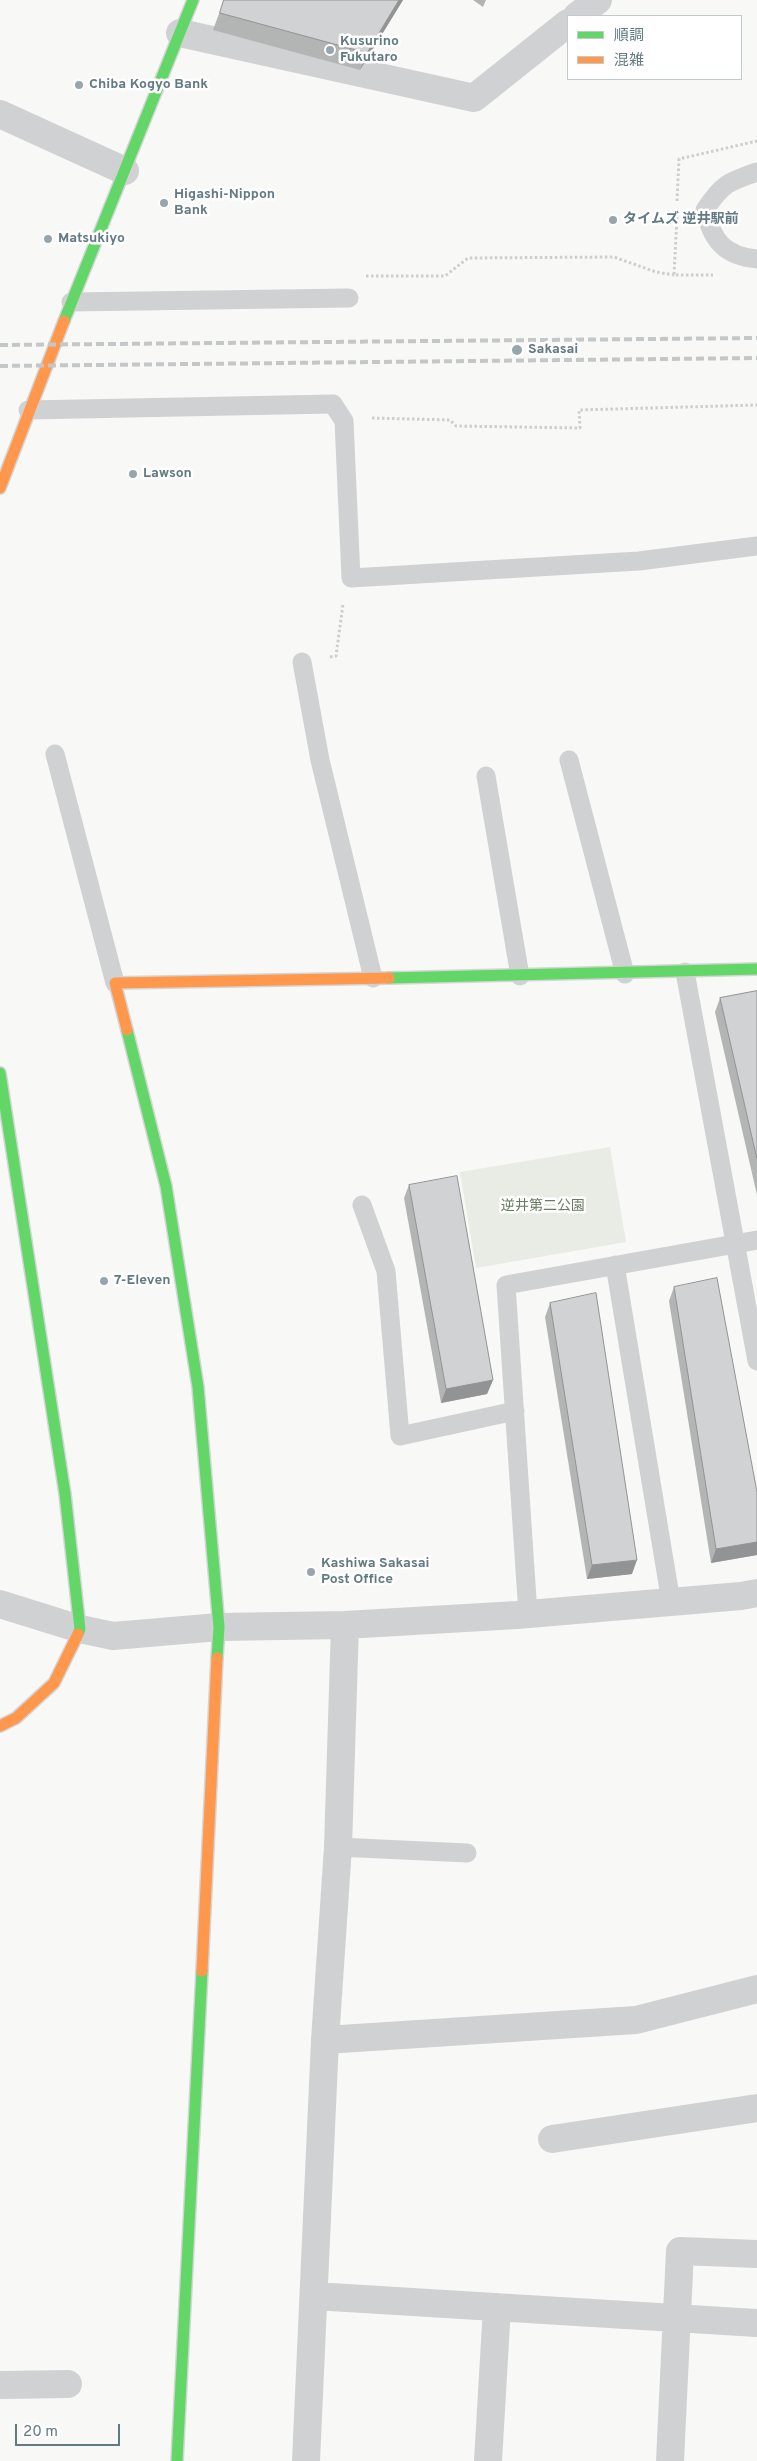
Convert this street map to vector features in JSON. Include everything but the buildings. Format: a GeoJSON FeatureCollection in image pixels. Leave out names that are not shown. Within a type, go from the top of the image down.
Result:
{"type":"FeatureCollection","features":[{"type":"Feature","properties":{"kind":"street"},"geometry":{"type":"LineString","coordinates":[[0,488],[28,410],[193,0]]}},
{"type":"Feature","properties":{"kind":"street"},"geometry":{"type":"LineString","coordinates":[[578,15],[598,0]]}},
{"type":"Feature","properties":{"kind":"street"},"geometry":{"type":"LineString","coordinates":[[180,33],[474,98],[567,25]]}},
{"type":"Feature","properties":{"kind":"street"},"geometry":{"type":"LineString","coordinates":[[0,114],[125,171]]}},
{"type":"Feature","properties":{"kind":"street"},"geometry":{"type":"LineString","coordinates":[[177,2461],[219,1626],[198,1387],[166,1186],[115,983],[626,974],[757,969]]}},
{"type":"Feature","properties":{"kind":"street"},"geometry":{"type":"LineString","coordinates":[[0,1073],[65,1494],[80,1629],[54,1683],[16,1718],[0,1726]]}},
{"type":"Feature","properties":{"kind":"street"},"geometry":{"type":"LineString","coordinates":[[0,1604],[80,1629],[113,1636],[219,1626],[344,1625],[528,1614],[757,1593]]}},
{"type":"Feature","properties":{"kind":"street"},"geometry":{"type":"LineString","coordinates":[[306,2461],[325,2040],[338,1847],[344,1625]]}},
{"type":"Feature","properties":{"kind":"street"},"geometry":{"type":"LineString","coordinates":[[325,2040],[636,2020],[757,1989]]}},
{"type":"Feature","properties":{"kind":"street"},"geometry":{"type":"LineString","coordinates":[[552,2139],[757,2108]]}},
{"type":"Feature","properties":{"kind":"street"},"geometry":{"type":"LineString","coordinates":[[670,2461],[680,2251],[757,2254]]}},
{"type":"Feature","properties":{"kind":"street"},"geometry":{"type":"LineString","coordinates":[[314,2296],[757,2323]]}},
{"type":"Feature","properties":{"kind":"street"},"geometry":{"type":"LineString","coordinates":[[488,2461],[497,2307]]}},
{"type":"Feature","properties":{"kind":"street"},"geometry":{"type":"LineString","coordinates":[[0,2385],[68,2384]]}},
{"type":"Feature","properties":{"kind":"lane"},"geometry":{"type":"LineString","coordinates":[[757,172],[728,182],[714,195],[705,210],[710,230],[722,246],[746,258],[757,259]]}},
{"type":"Feature","properties":{"kind":"lane"},"geometry":{"type":"LineString","coordinates":[[71,302],[349,298]]}},
{"type":"Feature","properties":{"kind":"lane"},"geometry":{"type":"LineString","coordinates":[[28,410],[333,404],[344,421],[351,578],[639,561],[757,546]]}},
{"type":"Feature","properties":{"kind":"lane"},"geometry":{"type":"LineString","coordinates":[[302,662],[320,760],[373,978]]}},
{"type":"Feature","properties":{"kind":"lane"},"geometry":{"type":"LineString","coordinates":[[55,754],[115,983]]}},
{"type":"Feature","properties":{"kind":"lane"},"geometry":{"type":"LineString","coordinates":[[569,760],[626,974]]}},
{"type":"Feature","properties":{"kind":"lane"},"geometry":{"type":"LineString","coordinates":[[486,776],[520,976]]}},
{"type":"Feature","properties":{"kind":"lane"},"geometry":{"type":"LineString","coordinates":[[685,972],[757,1361]]}},
{"type":"Feature","properties":{"kind":"lane"},"geometry":{"type":"LineString","coordinates":[[362,1205],[386,1271],[400,1436],[515,1411]]}},
{"type":"Feature","properties":{"kind":"lane"},"geometry":{"type":"LineString","coordinates":[[528,1614],[506,1285],[757,1240]]}},
{"type":"Feature","properties":{"kind":"lane"},"geometry":{"type":"LineString","coordinates":[[615,1265],[671,1602]]}},
{"type":"Feature","properties":{"kind":"lane"},"geometry":{"type":"LineString","coordinates":[[338,1847],[467,1853]]}},
{"type":"Feature","properties":{"kind":"path"},"geometry":{"type":"LineString","coordinates":[[349,298],[347,276],[445,276],[468,258],[614,257],[656,272],[674,275]]}},
{"type":"Feature","properties":{"kind":"path"},"geometry":{"type":"LineString","coordinates":[[344,421],[384,417],[450,420],[456,426],[580,428],[579,410],[757,405]]}},
{"type":"Feature","properties":{"kind":"path"},"geometry":{"type":"LineString","coordinates":[[302,662],[336,656],[346,587],[351,578]]}},
{"type":"Feature","properties":{"kind":"green space","name":"逆井第二公園"},"geometry":{"type":"Polygon","coordinates":[[[610,1147],[626,1242],[476,1268],[460,1172],[610,1147]]]}},
{"type":"Feature","properties":{"kind":"railway"},"geometry":{"type":"LineString","coordinates":[[0,345],[757,338]]}},
{"type":"Feature","properties":{"kind":"railway"},"geometry":{"type":"LineString","coordinates":[[0,366],[757,358]]}},
{"type":"Feature","properties":{"kind":"traffic: fast"},"geometry":{"type":"LineString","coordinates":[[64,321],[193,0]]}},
{"type":"Feature","properties":{"kind":"traffic: fast"},"geometry":{"type":"LineString","coordinates":[[389,978],[757,969]]}},
{"type":"Feature","properties":{"kind":"traffic: fast"},"geometry":{"type":"LineString","coordinates":[[127,1030],[166,1186],[198,1387],[219,1627],[217,1658]]}},
{"type":"Feature","properties":{"kind":"traffic: fast"},"geometry":{"type":"LineString","coordinates":[[0,1073],[65,1494],[80,1629],[78,1634]]}},
{"type":"Feature","properties":{"kind":"traffic: fast"},"geometry":{"type":"LineString","coordinates":[[177,2461],[202,1971]]}},
{"type":"Feature","properties":{"kind":"traffic: slow"},"geometry":{"type":"LineString","coordinates":[[0,488],[64,321]]}},
{"type":"Feature","properties":{"kind":"traffic: slow"},"geometry":{"type":"LineString","coordinates":[[127,1030],[115,983],[389,978]]}},
{"type":"Feature","properties":{"kind":"traffic: slow"},"geometry":{"type":"LineString","coordinates":[[0,1726],[16,1718],[54,1683],[78,1634]]}},
{"type":"Feature","properties":{"kind":"traffic: slow"},"geometry":{"type":"LineString","coordinates":[[202,1971],[217,1658]]}},
{"type":"Feature","properties":{"kind":"place","name":"Kusurino Fukutaro"},"geometry":{"type":"Point","coordinates":[330,50]}},
{"type":"Feature","properties":{"kind":"place","name":"Chiba Kogyo Bank"},"geometry":{"type":"Point","coordinates":[79,85]}},
{"type":"Feature","properties":{"kind":"place","name":"Higashi-Nippon Bank"},"geometry":{"type":"Point","coordinates":[164,203]}},
{"type":"Feature","properties":{"kind":"place","name":"タイムズ 逆井駅前"},"geometry":{"type":"Point","coordinates":[613,220]}},
{"type":"Feature","properties":{"kind":"place","name":"Matsukiyo"},"geometry":{"type":"Point","coordinates":[48,239]}},
{"type":"Feature","properties":{"kind":"place","name":"Sakasai"},"geometry":{"type":"Point","coordinates":[517,350]}},
{"type":"Feature","properties":{"kind":"place","name":"Lawson"},"geometry":{"type":"Point","coordinates":[133,474]}},
{"type":"Feature","properties":{"kind":"place","name":"7-Eleven"},"geometry":{"type":"Point","coordinates":[104,1281]}},
{"type":"Feature","properties":{"kind":"place","name":"Kashiwa Sakasai Post Office"},"geometry":{"type":"Point","coordinates":[311,1572]}}]}
